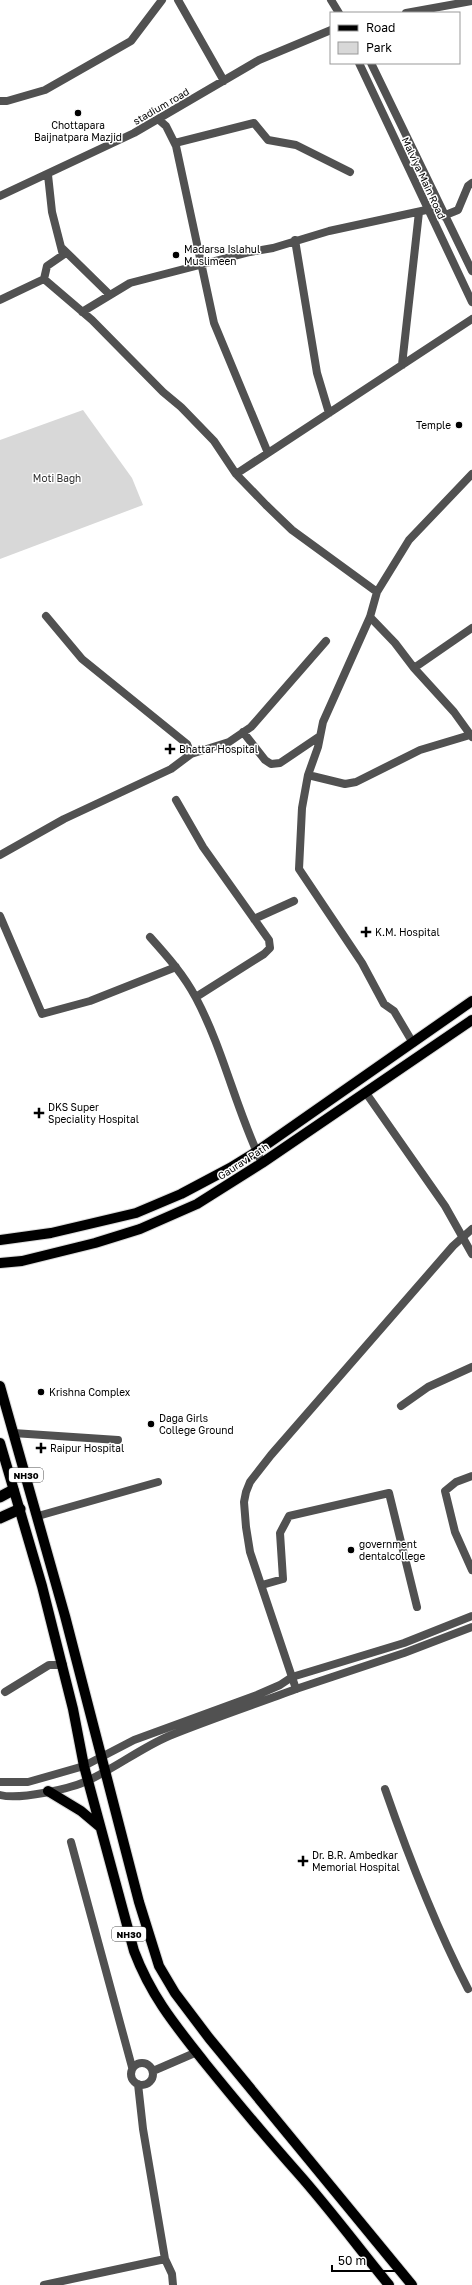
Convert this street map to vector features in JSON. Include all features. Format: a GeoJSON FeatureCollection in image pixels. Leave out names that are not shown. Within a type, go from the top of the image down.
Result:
{"type":"FeatureCollection","features":[{"type":"Feature","properties":{"kind":"highway"},"geometry":{"type":"LineString","coordinates":[[0,1497],[13,1490]]}},
{"type":"Feature","properties":{"kind":"highway"},"geometry":{"type":"LineString","coordinates":[[0,1518],[20,1508]]}},
{"type":"Feature","properties":{"kind":"main road"},"geometry":{"type":"LineString","coordinates":[[0,1240],[51,1233],[136,1213],[181,1194],[230,1168],[256,1152],[472,1001]]}},
{"type":"Feature","properties":{"kind":"main road","name":"Gaurav Path"},"geometry":{"type":"LineString","coordinates":[[0,1263],[22,1261],[140,1229],[197,1204],[262,1163],[472,1020]]}},
{"type":"Feature","properties":{"kind":"main road"},"geometry":{"type":"LineString","coordinates":[[0,1269],[22,1261]]}},
{"type":"Feature","properties":{"kind":"main road","name":"NH30"},"geometry":{"type":"LineString","coordinates":[[0,1386],[38,1516],[151,1945],[165,1978],[209,2038],[412,2285]]}},
{"type":"Feature","properties":{"kind":"main road","name":"NH30"},"geometry":{"type":"LineString","coordinates":[[0,1442],[13,1490],[33,1550],[63,1665],[84,1766],[134,1951],[142,1973],[159,2003],[252,2122],[298,2173],[389,2285]]}},
{"type":"Feature","properties":{"kind":"main road"},"geometry":{"type":"LineString","coordinates":[[48,1791],[81,1811],[100,1827]]}},
{"type":"Feature","properties":{"kind":"street"},"geometry":{"type":"LineString","coordinates":[[0,101],[45,90],[131,41],[162,0]]}},
{"type":"Feature","properties":{"kind":"street"},"geometry":{"type":"LineString","coordinates":[[178,0],[224,82]]}},
{"type":"Feature","properties":{"kind":"street"},"geometry":{"type":"LineString","coordinates":[[331,0],[338,12]]}},
{"type":"Feature","properties":{"kind":"street"},"geometry":{"type":"LineString","coordinates":[[411,12],[472,0]]}},
{"type":"Feature","properties":{"kind":"street","name":"stadium road"},"geometry":{"type":"LineString","coordinates":[[0,196],[48,175],[134,133],[224,82],[259,60],[330,30]]}},
{"type":"Feature","properties":{"kind":"street","name":"Malviya Main Road"},"geometry":{"type":"LineString","coordinates":[[359,64],[472,302]]}},
{"type":"Feature","properties":{"kind":"street","name":"Malviya Main Road"},"geometry":{"type":"LineString","coordinates":[[372,64],[443,216],[472,271]]}},
{"type":"Feature","properties":{"kind":"street"},"geometry":{"type":"LineString","coordinates":[[158,119],[166,126],[175,143],[184,178],[214,323],[268,453]]}},
{"type":"Feature","properties":{"kind":"street"},"geometry":{"type":"LineString","coordinates":[[175,143],[254,123],[268,140],[296,145],[350,172]]}},
{"type":"Feature","properties":{"kind":"street"},"geometry":{"type":"LineString","coordinates":[[0,300],[44,278],[47,266],[63,255],[52,212],[48,175]]}},
{"type":"Feature","properties":{"kind":"street"},"geometry":{"type":"LineString","coordinates":[[443,216],[458,210],[468,186],[472,183]]}},
{"type":"Feature","properties":{"kind":"street"},"geometry":{"type":"LineString","coordinates":[[82,312],[130,283],[201,264],[273,248],[295,240],[390,217],[440,207]]}},
{"type":"Feature","properties":{"kind":"street"},"geometry":{"type":"LineString","coordinates":[[402,366],[419,212]]}},
{"type":"Feature","properties":{"kind":"street"},"geometry":{"type":"LineString","coordinates":[[295,240],[317,373],[329,413]]}},
{"type":"Feature","properties":{"kind":"street"},"geometry":{"type":"LineString","coordinates":[[62,248],[110,294]]}},
{"type":"Feature","properties":{"kind":"street"},"geometry":{"type":"LineString","coordinates":[[44,278],[82,312],[214,441],[236,474],[292,530],[377,592]]}},
{"type":"Feature","properties":{"kind":"street"},"geometry":{"type":"LineString","coordinates":[[236,474],[472,320]]}},
{"type":"Feature","properties":{"kind":"street"},"geometry":{"type":"LineString","coordinates":[[413,1043],[394,1011],[384,1004],[362,963],[299,869],[302,808],[308,775],[323,722],[370,617],[377,592],[409,540],[472,474]]}},
{"type":"Feature","properties":{"kind":"street"},"geometry":{"type":"LineString","coordinates":[[46,616],[82,659],[187,744],[191,754]]}},
{"type":"Feature","properties":{"kind":"street"},"geometry":{"type":"LineString","coordinates":[[308,775],[345,784],[356,782],[420,750],[471,736],[454,712],[414,668],[395,643],[370,617]]}},
{"type":"Feature","properties":{"kind":"street"},"geometry":{"type":"LineString","coordinates":[[414,668],[472,628]]}},
{"type":"Feature","properties":{"kind":"street"},"geometry":{"type":"LineString","coordinates":[[0,855],[64,819],[171,769],[191,754],[229,742],[251,726],[326,641]]}},
{"type":"Feature","properties":{"kind":"street"},"geometry":{"type":"LineString","coordinates":[[243,732],[264,760],[271,764],[280,763],[320,736]]}},
{"type":"Feature","properties":{"kind":"street"},"geometry":{"type":"LineString","coordinates":[[176,800],[203,848],[269,940],[270,948],[264,954],[196,997]]}},
{"type":"Feature","properties":{"kind":"street"},"geometry":{"type":"LineString","coordinates":[[254,919],[294,901]]}},
{"type":"Feature","properties":{"kind":"street"},"geometry":{"type":"LineString","coordinates":[[0,916],[42,1014],[90,1001],[176,966]]}},
{"type":"Feature","properties":{"kind":"street"},"geometry":{"type":"LineString","coordinates":[[150,937],[176,966],[196,997],[214,1036],[256,1152],[262,1163]]}},
{"type":"Feature","properties":{"kind":"street"},"geometry":{"type":"LineString","coordinates":[[366,1093],[445,1206],[472,1254]]}},
{"type":"Feature","properties":{"kind":"street"},"geometry":{"type":"LineString","coordinates":[[296,1689],[250,1552],[244,1502],[250,1482],[318,1400],[463,1237],[472,1229]]}},
{"type":"Feature","properties":{"kind":"street"},"geometry":{"type":"LineString","coordinates":[[401,1406],[428,1387],[472,1367]]}},
{"type":"Feature","properties":{"kind":"street"},"geometry":{"type":"LineString","coordinates":[[13,1433],[118,1440]]}},
{"type":"Feature","properties":{"kind":"street"},"geometry":{"type":"LineString","coordinates":[[472,1476],[456,1482],[445,1491],[455,1532],[472,1570]]}},
{"type":"Feature","properties":{"kind":"street"},"geometry":{"type":"LineString","coordinates":[[38,1516],[158,1482]]}},
{"type":"Feature","properties":{"kind":"street"},"geometry":{"type":"LineString","coordinates":[[262,1585],[283,1579],[280,1532],[289,1516],[389,1493],[417,1607]]}},
{"type":"Feature","properties":{"kind":"street"},"geometry":{"type":"LineString","coordinates":[[0,1782],[28,1782],[84,1766],[145,1736],[280,1685],[292,1677],[404,1643],[472,1616]]}},
{"type":"Feature","properties":{"kind":"street"},"geometry":{"type":"LineString","coordinates":[[0,1795],[16,1797],[88,1781],[131,1755],[168,1736],[296,1689],[404,1653],[472,1626]]}},
{"type":"Feature","properties":{"kind":"street"},"geometry":{"type":"LineString","coordinates":[[6,1692],[49,1665],[63,1665]]}},
{"type":"Feature","properties":{"kind":"street"},"geometry":{"type":"LineString","coordinates":[[385,1789],[408,1855],[449,1951],[468,1989]]}},
{"type":"Feature","properties":{"kind":"street"},"geometry":{"type":"LineString","coordinates":[[71,1842],[132,2067],[132,2080],[138,2084],[147,2083],[154,2076],[149,2065],[140,2064],[132,2067]]}},
{"type":"Feature","properties":{"kind":"street"},"geometry":{"type":"LineString","coordinates":[[153,2071],[197,2052]]}},
{"type":"Feature","properties":{"kind":"street"},"geometry":{"type":"LineString","coordinates":[[138,2084],[143,2129],[165,2259],[172,2274],[173,2285]]}},
{"type":"Feature","properties":{"kind":"street"},"geometry":{"type":"LineString","coordinates":[[44,2285],[165,2259]]}},
{"type":"Feature","properties":{"kind":"green space","name":"Moti Bagh"},"geometry":{"type":"Polygon","coordinates":[[[83,410],[132,478],[143,505],[0,559],[0,440],[83,410]]]}},
{"type":"Feature","properties":{"kind":"place","name":"Chottapara Baijnatpara Mazjid"},"geometry":{"type":"Point","coordinates":[78,113]}},
{"type":"Feature","properties":{"kind":"place","name":"Madarsa Islahul Muslimeen"},"geometry":{"type":"Point","coordinates":[176,255]}},
{"type":"Feature","properties":{"kind":"place","name":"Temple"},"geometry":{"type":"Point","coordinates":[459,425]}},
{"type":"Feature","properties":{"kind":"place","name":"Bhattar Hospital"},"geometry":{"type":"Point","coordinates":[170,749]}},
{"type":"Feature","properties":{"kind":"place","name":"K.M. Hospital"},"geometry":{"type":"Point","coordinates":[366,932]}},
{"type":"Feature","properties":{"kind":"place","name":"DKS Super Speciality Hospital"},"geometry":{"type":"Point","coordinates":[39,1113]}},
{"type":"Feature","properties":{"kind":"place","name":"Krishna Complex"},"geometry":{"type":"Point","coordinates":[41,1392]}},
{"type":"Feature","properties":{"kind":"place","name":"Daga Girls College Ground"},"geometry":{"type":"Point","coordinates":[151,1424]}},
{"type":"Feature","properties":{"kind":"place","name":"Raipur Hospital"},"geometry":{"type":"Point","coordinates":[41,1448]}},
{"type":"Feature","properties":{"kind":"place","name":"government dentalcollege"},"geometry":{"type":"Point","coordinates":[351,1550]}},
{"type":"Feature","properties":{"kind":"place","name":"Dr. B.R. Ambedkar Memorial Hospital"},"geometry":{"type":"Point","coordinates":[303,1861]}}]}
